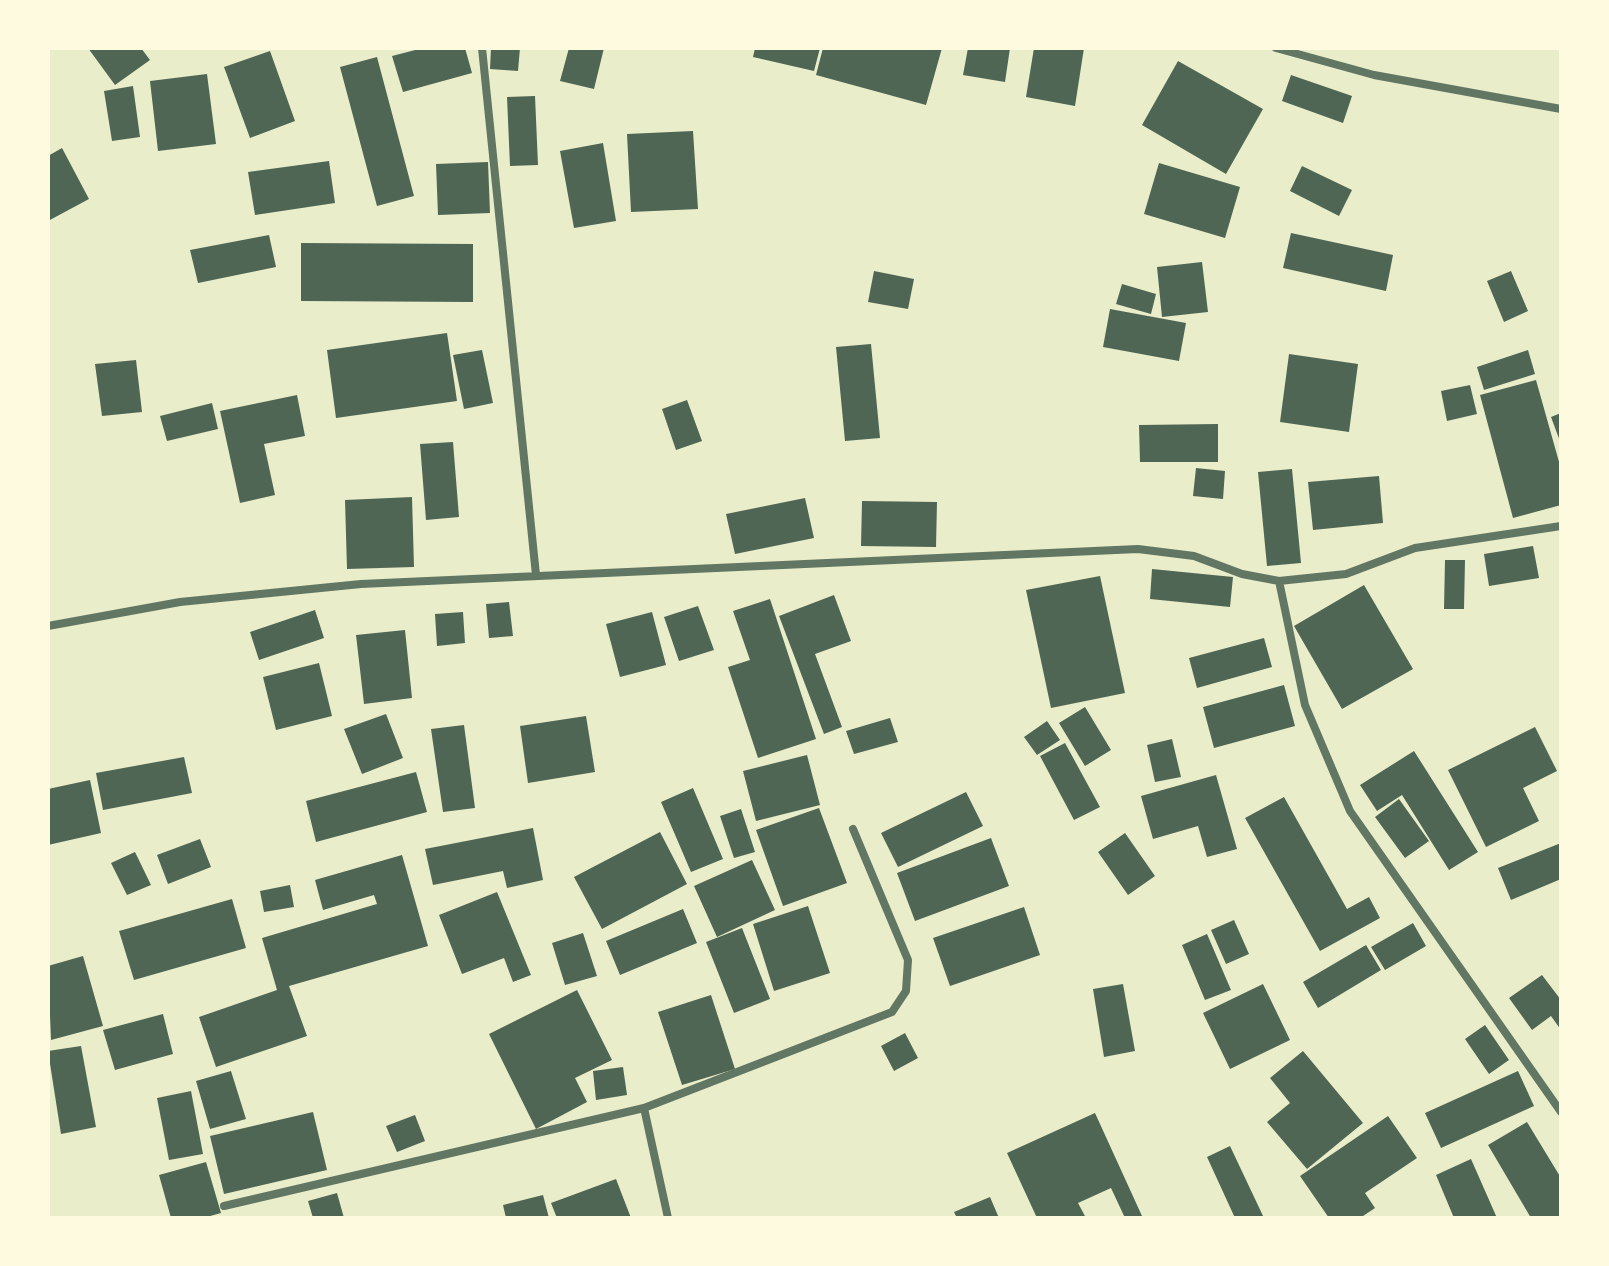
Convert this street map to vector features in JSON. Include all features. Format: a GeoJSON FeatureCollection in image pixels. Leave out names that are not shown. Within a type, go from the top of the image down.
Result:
{"type":"FeatureCollection","features":[{"type":"Feature","properties":{"kind":"street"},"geometry":{"type":"LineString","coordinates":[[482,48],[536,575]]}},
{"type":"Feature","properties":{"kind":"street"},"geometry":{"type":"LineString","coordinates":[[1276,48],[1374,75],[1561,109]]}},
{"type":"Feature","properties":{"kind":"street"},"geometry":{"type":"LineString","coordinates":[[48,626],[225,597],[361,584],[1138,549],[1194,556],[1242,574],[1279,581],[1346,574],[1415,548],[1561,526]]}},
{"type":"Feature","properties":{"kind":"street"},"geometry":{"type":"LineString","coordinates":[[1279,581],[1305,705],[1350,811],[1561,1112]]}},
{"type":"Feature","properties":{"kind":"street"},"geometry":{"type":"LineString","coordinates":[[224,1206],[644,1108],[892,1012],[906,991],[908,960],[853,829]]}},
{"type":"Feature","properties":{"kind":"street"},"geometry":{"type":"LineString","coordinates":[[644,1108],[668,1218]]}},
{"type":"Feature","properties":{"kind":"building"},"geometry":{"type":"Polygon","coordinates":[[[88,48],[141,48],[150,60],[115,85],[88,48]]]}},
{"type":"Feature","properties":{"kind":"building"},"geometry":{"type":"Polygon","coordinates":[[[423,48],[465,48],[472,73],[403,92],[392,56],[423,48]]]}},
{"type":"Feature","properties":{"kind":"building"},"geometry":{"type":"Polygon","coordinates":[[[491,48],[520,48],[518,71],[490,69],[491,48]]]}},
{"type":"Feature","properties":{"kind":"building"},"geometry":{"type":"Polygon","coordinates":[[[569,48],[604,48],[594,89],[560,81],[569,48]]]}},
{"type":"Feature","properties":{"kind":"building"},"geometry":{"type":"Polygon","coordinates":[[[755,48],[820,48],[814,71],[753,57],[755,48]]]}},
{"type":"Feature","properties":{"kind":"building"},"geometry":{"type":"Polygon","coordinates":[[[823,48],[942,48],[926,105],[816,75],[823,48]]]}},
{"type":"Feature","properties":{"kind":"building"},"geometry":{"type":"Polygon","coordinates":[[[968,48],[1010,48],[1005,82],[963,75],[968,48]]]}},
{"type":"Feature","properties":{"kind":"building"},"geometry":{"type":"Polygon","coordinates":[[[1034,48],[1084,48],[1075,106],[1026,97],[1034,48]]]}},
{"type":"Feature","properties":{"kind":"building"},"geometry":{"type":"Polygon","coordinates":[[[270,51],[295,121],[250,138],[224,67],[270,51]]]}},
{"type":"Feature","properties":{"kind":"building"},"geometry":{"type":"Polygon","coordinates":[[[377,57],[414,196],[377,206],[340,67],[377,57]]]}},
{"type":"Feature","properties":{"kind":"building"},"geometry":{"type":"Polygon","coordinates":[[[1178,61],[1263,109],[1226,174],[1142,125],[1178,61]]]}},
{"type":"Feature","properties":{"kind":"building"},"geometry":{"type":"Polygon","coordinates":[[[207,74],[216,144],[158,151],[150,81],[207,74]]]}},
{"type":"Feature","properties":{"kind":"building"},"geometry":{"type":"Polygon","coordinates":[[[1291,75],[1352,96],[1343,123],[1282,101],[1291,75]]]}},
{"type":"Feature","properties":{"kind":"building"},"geometry":{"type":"Polygon","coordinates":[[[133,86],[140,137],[112,141],[104,91],[133,86]]]}},
{"type":"Feature","properties":{"kind":"building"},"geometry":{"type":"Polygon","coordinates":[[[535,96],[538,165],[510,166],[507,97],[535,96]]]}},
{"type":"Feature","properties":{"kind":"building"},"geometry":{"type":"Polygon","coordinates":[[[693,131],[698,209],[631,212],[627,134],[693,131]]]}},
{"type":"Feature","properties":{"kind":"building"},"geometry":{"type":"Polygon","coordinates":[[[603,143],[616,221],[574,228],[560,151],[603,143]]]}},
{"type":"Feature","properties":{"kind":"building"},"geometry":{"type":"Polygon","coordinates":[[[62,148],[89,199],[48,221],[48,156],[62,148]]]}},
{"type":"Feature","properties":{"kind":"building"},"geometry":{"type":"Polygon","coordinates":[[[329,161],[335,203],[255,215],[248,172],[329,161]]]}},
{"type":"Feature","properties":{"kind":"building"},"geometry":{"type":"Polygon","coordinates":[[[488,162],[490,213],[438,215],[436,164],[488,162]]]}},
{"type":"Feature","properties":{"kind":"building"},"geometry":{"type":"Polygon","coordinates":[[[1159,163],[1240,187],[1225,238],[1144,214],[1159,163]]]}},
{"type":"Feature","properties":{"kind":"building"},"geometry":{"type":"Polygon","coordinates":[[[1302,166],[1352,190],[1339,216],[1290,191],[1302,166]]]}},
{"type":"Feature","properties":{"kind":"building"},"geometry":{"type":"Polygon","coordinates":[[[1291,233],[1393,255],[1386,291],[1283,268],[1291,233]]]}},
{"type":"Feature","properties":{"kind":"building"},"geometry":{"type":"Polygon","coordinates":[[[269,235],[276,267],[198,283],[190,250],[269,235]]]}},
{"type":"Feature","properties":{"kind":"building"},"geometry":{"type":"Polygon","coordinates":[[[301,243],[473,244],[473,302],[301,301],[301,243]]]}},
{"type":"Feature","properties":{"kind":"building"},"geometry":{"type":"Polygon","coordinates":[[[1202,262],[1208,312],[1162,317],[1157,267],[1202,262]]]}},
{"type":"Feature","properties":{"kind":"building"},"geometry":{"type":"Polygon","coordinates":[[[874,271],[914,279],[908,309],[868,302],[874,271]]]}},
{"type":"Feature","properties":{"kind":"building"},"geometry":{"type":"Polygon","coordinates":[[[1511,271],[1528,311],[1504,322],[1487,281],[1511,271]]]}},
{"type":"Feature","properties":{"kind":"building"},"geometry":{"type":"Polygon","coordinates":[[[1122,284],[1156,294],[1151,314],[1116,304],[1122,284]]]}},
{"type":"Feature","properties":{"kind":"building"},"geometry":{"type":"Polygon","coordinates":[[[1110,309],[1186,323],[1179,361],[1103,347],[1110,309]]]}},
{"type":"Feature","properties":{"kind":"building"},"geometry":{"type":"Polygon","coordinates":[[[447,333],[457,401],[336,418],[327,350],[447,333]]]}},
{"type":"Feature","properties":{"kind":"building"},"geometry":{"type":"Polygon","coordinates":[[[871,344],[880,438],[845,441],[836,347],[871,344]]]}},
{"type":"Feature","properties":{"kind":"building"},"geometry":{"type":"Polygon","coordinates":[[[482,350],[493,403],[464,409],[453,355],[482,350]]]}},
{"type":"Feature","properties":{"kind":"building"},"geometry":{"type":"Polygon","coordinates":[[[1528,350],[1535,374],[1484,390],[1477,367],[1528,350]]]}},
{"type":"Feature","properties":{"kind":"building"},"geometry":{"type":"Polygon","coordinates":[[[1289,354],[1358,364],[1349,432],[1280,422],[1289,354]]]}},
{"type":"Feature","properties":{"kind":"building"},"geometry":{"type":"Polygon","coordinates":[[[136,360],[142,412],[102,416],[95,364],[136,360]]]}},
{"type":"Feature","properties":{"kind":"building"},"geometry":{"type":"Polygon","coordinates":[[[1536,380],[1561,469],[1561,505],[1513,518],[1480,395],[1536,380]]]}},
{"type":"Feature","properties":{"kind":"building"},"geometry":{"type":"Polygon","coordinates":[[[1470,385],[1477,414],[1447,421],[1441,391],[1470,385]]]}},
{"type":"Feature","properties":{"kind":"building"},"geometry":{"type":"Polygon","coordinates":[[[297,395],[305,436],[264,444],[275,495],[240,503],[220,411],[297,395]]]}},
{"type":"Feature","properties":{"kind":"building"},"geometry":{"type":"Polygon","coordinates":[[[687,400],[702,441],[676,450],[662,409],[687,400]]]}},
{"type":"Feature","properties":{"kind":"building"},"geometry":{"type":"Polygon","coordinates":[[[212,403],[218,429],[167,441],[160,416],[212,403]]]}},
{"type":"Feature","properties":{"kind":"building"},"geometry":{"type":"Polygon","coordinates":[[[1561,413],[1561,444],[1551,417],[1561,413]]]}},
{"type":"Feature","properties":{"kind":"building"},"geometry":{"type":"Polygon","coordinates":[[[1218,424],[1218,462],[1140,462],[1139,425],[1218,424]]]}},
{"type":"Feature","properties":{"kind":"building"},"geometry":{"type":"Polygon","coordinates":[[[453,442],[459,517],[426,520],[420,444],[453,442]]]}},
{"type":"Feature","properties":{"kind":"building"},"geometry":{"type":"Polygon","coordinates":[[[1196,468],[1225,471],[1223,499],[1193,496],[1196,468]]]}},
{"type":"Feature","properties":{"kind":"building"},"geometry":{"type":"Polygon","coordinates":[[[1292,469],[1301,563],[1267,566],[1258,472],[1292,469]]]}},
{"type":"Feature","properties":{"kind":"building"},"geometry":{"type":"Polygon","coordinates":[[[1379,476],[1383,523],[1313,530],[1308,482],[1379,476]]]}},
{"type":"Feature","properties":{"kind":"building"},"geometry":{"type":"Polygon","coordinates":[[[412,497],[414,567],[347,569],[345,500],[412,497]]]}},
{"type":"Feature","properties":{"kind":"building"},"geometry":{"type":"Polygon","coordinates":[[[805,498],[814,538],[735,554],[726,514],[805,498]]]}},
{"type":"Feature","properties":{"kind":"building"},"geometry":{"type":"Polygon","coordinates":[[[862,501],[937,502],[936,547],[861,546],[862,501]]]}},
{"type":"Feature","properties":{"kind":"building"},"geometry":{"type":"Polygon","coordinates":[[[1533,546],[1539,578],[1489,586],[1484,554],[1533,546]]]}},
{"type":"Feature","properties":{"kind":"building"},"geometry":{"type":"Polygon","coordinates":[[[1445,560],[1465,560],[1464,609],[1444,609],[1445,560]]]}},
{"type":"Feature","properties":{"kind":"building"},"geometry":{"type":"Polygon","coordinates":[[[1152,569],[1233,577],[1230,607],[1150,599],[1152,569]]]}},
{"type":"Feature","properties":{"kind":"building"},"geometry":{"type":"Polygon","coordinates":[[[1100,576],[1125,693],[1051,708],[1026,590],[1100,576]]]}},
{"type":"Feature","properties":{"kind":"building"},"geometry":{"type":"Polygon","coordinates":[[[1364,585],[1413,669],[1342,709],[1294,626],[1364,585]]]}},
{"type":"Feature","properties":{"kind":"building"},"geometry":{"type":"Polygon","coordinates":[[[834,595],[851,641],[815,654],[842,727],[824,734],[779,616],[834,595]]]}},
{"type":"Feature","properties":{"kind":"building"},"geometry":{"type":"Polygon","coordinates":[[[770,599],[816,739],[758,758],[728,667],[750,660],[733,611],[770,599]]]}},
{"type":"Feature","properties":{"kind":"building"},"geometry":{"type":"Polygon","coordinates":[[[509,602],[513,636],[489,638],[486,604],[509,602]]]}},
{"type":"Feature","properties":{"kind":"building"},"geometry":{"type":"Polygon","coordinates":[[[698,606],[714,650],[679,661],[664,617],[698,606]]]}},
{"type":"Feature","properties":{"kind":"building"},"geometry":{"type":"Polygon","coordinates":[[[315,610],[324,638],[259,660],[250,632],[315,610]]]}},
{"type":"Feature","properties":{"kind":"building"},"geometry":{"type":"Polygon","coordinates":[[[463,612],[465,643],[437,646],[435,614],[463,612]]]}},
{"type":"Feature","properties":{"kind":"building"},"geometry":{"type":"Polygon","coordinates":[[[652,612],[666,665],[620,677],[606,624],[652,612]]]}},
{"type":"Feature","properties":{"kind":"building"},"geometry":{"type":"Polygon","coordinates":[[[405,630],[412,698],[364,704],[356,635],[405,630]]]}},
{"type":"Feature","properties":{"kind":"building"},"geometry":{"type":"Polygon","coordinates":[[[1264,638],[1272,667],[1197,688],[1189,658],[1264,638]]]}},
{"type":"Feature","properties":{"kind":"building"},"geometry":{"type":"Polygon","coordinates":[[[319,663],[332,716],[276,730],[263,677],[319,663]]]}},
{"type":"Feature","properties":{"kind":"building"},"geometry":{"type":"Polygon","coordinates":[[[1284,685],[1295,726],[1214,748],[1203,707],[1284,685]]]}},
{"type":"Feature","properties":{"kind":"building"},"geometry":{"type":"Polygon","coordinates":[[[1085,707],[1111,750],[1085,766],[1059,723],[1085,707]]]}},
{"type":"Feature","properties":{"kind":"building"},"geometry":{"type":"Polygon","coordinates":[[[386,714],[403,758],[362,774],[344,729],[386,714]]]}},
{"type":"Feature","properties":{"kind":"building"},"geometry":{"type":"Polygon","coordinates":[[[586,716],[595,772],[528,783],[520,726],[586,716]]]}},
{"type":"Feature","properties":{"kind":"building"},"geometry":{"type":"Polygon","coordinates":[[[890,718],[898,742],[854,754],[846,731],[890,718]]]}},
{"type":"Feature","properties":{"kind":"building"},"geometry":{"type":"Polygon","coordinates":[[[1047,721],[1060,740],[1037,755],[1024,737],[1047,721]]]}},
{"type":"Feature","properties":{"kind":"building"},"geometry":{"type":"Polygon","coordinates":[[[464,725],[475,808],[443,812],[431,729],[464,725]]]}},
{"type":"Feature","properties":{"kind":"building"},"geometry":{"type":"Polygon","coordinates":[[[1535,727],[1557,771],[1523,788],[1539,821],[1486,847],[1448,770],[1535,727]]]}},
{"type":"Feature","properties":{"kind":"building"},"geometry":{"type":"Polygon","coordinates":[[[1172,739],[1181,777],[1155,782],[1147,745],[1172,739]]]}},
{"type":"Feature","properties":{"kind":"building"},"geometry":{"type":"Polygon","coordinates":[[[1065,743],[1100,807],[1074,820],[1040,756],[1065,743]]]}},
{"type":"Feature","properties":{"kind":"building"},"geometry":{"type":"Polygon","coordinates":[[[1414,751],[1478,852],[1449,870],[1402,795],[1377,811],[1360,785],[1414,751]]]}},
{"type":"Feature","properties":{"kind":"building"},"geometry":{"type":"Polygon","coordinates":[[[807,755],[820,805],[756,821],[743,771],[807,755]]]}},
{"type":"Feature","properties":{"kind":"building"},"geometry":{"type":"Polygon","coordinates":[[[184,757],[192,793],[103,810],[96,773],[184,757]]]}},
{"type":"Feature","properties":{"kind":"building"},"geometry":{"type":"Polygon","coordinates":[[[416,772],[427,812],[316,842],[306,801],[416,772]]]}},
{"type":"Feature","properties":{"kind":"building"},"geometry":{"type":"Polygon","coordinates":[[[1216,775],[1237,849],[1207,857],[1198,826],[1153,839],[1141,796],[1216,775]]]}},
{"type":"Feature","properties":{"kind":"building"},"geometry":{"type":"Polygon","coordinates":[[[90,780],[101,833],[48,845],[48,789],[90,780]]]}},
{"type":"Feature","properties":{"kind":"building"},"geometry":{"type":"Polygon","coordinates":[[[693,788],[723,859],[691,872],[661,802],[693,788]]]}},
{"type":"Feature","properties":{"kind":"building"},"geometry":{"type":"Polygon","coordinates":[[[966,792],[983,826],[898,867],[881,833],[966,792]]]}},
{"type":"Feature","properties":{"kind":"building"},"geometry":{"type":"Polygon","coordinates":[[[1284,797],[1347,909],[1369,897],[1380,918],[1320,951],[1245,818],[1284,797]]]}},
{"type":"Feature","properties":{"kind":"building"},"geometry":{"type":"Polygon","coordinates":[[[1399,799],[1429,841],[1405,858],[1375,817],[1399,799]]]}},
{"type":"Feature","properties":{"kind":"building"},"geometry":{"type":"Polygon","coordinates":[[[819,808],[847,883],[783,906],[756,830],[819,808]]]}},
{"type":"Feature","properties":{"kind":"building"},"geometry":{"type":"Polygon","coordinates":[[[741,809],[755,852],[734,858],[720,816],[741,809]]]}},
{"type":"Feature","properties":{"kind":"building"},"geometry":{"type":"Polygon","coordinates":[[[533,828],[543,880],[507,888],[503,871],[433,885],[425,849],[533,828]]]}},
{"type":"Feature","properties":{"kind":"building"},"geometry":{"type":"Polygon","coordinates":[[[660,832],[687,884],[602,929],[574,877],[660,832]]]}},
{"type":"Feature","properties":{"kind":"building"},"geometry":{"type":"Polygon","coordinates":[[[1125,833],[1155,876],[1128,895],[1098,852],[1125,833]]]}},
{"type":"Feature","properties":{"kind":"building"},"geometry":{"type":"Polygon","coordinates":[[[991,838],[1009,886],[915,921],[897,873],[991,838]]]}},
{"type":"Feature","properties":{"kind":"building"},"geometry":{"type":"Polygon","coordinates":[[[200,839],[211,867],[168,884],[157,855],[200,839]]]}},
{"type":"Feature","properties":{"kind":"building"},"geometry":{"type":"Polygon","coordinates":[[[1561,843],[1561,879],[1511,900],[1498,868],[1561,843]]]}},
{"type":"Feature","properties":{"kind":"building"},"geometry":{"type":"Polygon","coordinates":[[[135,852],[151,885],[127,895],[111,863],[135,852]]]}},
{"type":"Feature","properties":{"kind":"building"},"geometry":{"type":"Polygon","coordinates":[[[402,855],[428,946],[289,986],[307,1036],[216,1067],[199,1017],[277,990],[262,938],[377,904],[374,895],[323,910],[315,880],[402,855]]]}},
{"type":"Feature","properties":{"kind":"building"},"geometry":{"type":"Polygon","coordinates":[[[752,860],[775,910],[717,937],[694,886],[752,860]]]}},
{"type":"Feature","properties":{"kind":"building"},"geometry":{"type":"Polygon","coordinates":[[[290,885],[294,907],[264,912],[260,891],[290,885]]]}},
{"type":"Feature","properties":{"kind":"building"},"geometry":{"type":"Polygon","coordinates":[[[497,892],[531,975],[513,982],[504,958],[462,974],[439,915],[497,892]]]}},
{"type":"Feature","properties":{"kind":"building"},"geometry":{"type":"Polygon","coordinates":[[[232,899],[246,948],[134,980],[119,931],[232,899]]]}},
{"type":"Feature","properties":{"kind":"building"},"geometry":{"type":"Polygon","coordinates":[[[808,906],[830,973],[774,991],[753,924],[808,906]]]}},
{"type":"Feature","properties":{"kind":"building"},"geometry":{"type":"Polygon","coordinates":[[[1024,907],[1040,955],[950,986],[933,938],[1024,907]]]}},
{"type":"Feature","properties":{"kind":"building"},"geometry":{"type":"Polygon","coordinates":[[[683,909],[697,943],[620,975],[606,941],[683,909]]]}},
{"type":"Feature","properties":{"kind":"building"},"geometry":{"type":"Polygon","coordinates":[[[1234,920],[1249,954],[1226,964],[1211,930],[1234,920]]]}},
{"type":"Feature","properties":{"kind":"building"},"geometry":{"type":"Polygon","coordinates":[[[1413,923],[1426,946],[1385,970],[1371,947],[1413,923]]]}},
{"type":"Feature","properties":{"kind":"building"},"geometry":{"type":"Polygon","coordinates":[[[742,928],[770,999],[734,1013],[706,942],[742,928]]]}},
{"type":"Feature","properties":{"kind":"building"},"geometry":{"type":"Polygon","coordinates":[[[583,933],[597,976],[565,985],[552,943],[583,933]]]}},
{"type":"Feature","properties":{"kind":"building"},"geometry":{"type":"Polygon","coordinates":[[[1207,934],[1231,990],[1205,1000],[1182,945],[1207,934]]]}},
{"type":"Feature","properties":{"kind":"building"},"geometry":{"type":"Polygon","coordinates":[[[1366,945],[1381,970],[1318,1008],[1303,982],[1366,945]]]}},
{"type":"Feature","properties":{"kind":"building"},"geometry":{"type":"Polygon","coordinates":[[[83,956],[103,1026],[51,1040],[48,966],[83,956]]]}},
{"type":"Feature","properties":{"kind":"building"},"geometry":{"type":"Polygon","coordinates":[[[1542,975],[1561,1000],[1561,1030],[1551,1016],[1532,1030],[1509,998],[1542,975]]]}},
{"type":"Feature","properties":{"kind":"building"},"geometry":{"type":"Polygon","coordinates":[[[1123,984],[1135,1051],[1104,1057],[1093,989],[1123,984]]]}},
{"type":"Feature","properties":{"kind":"building"},"geometry":{"type":"Polygon","coordinates":[[[1263,984],[1290,1040],[1230,1069],[1203,1013],[1263,984]]]}},
{"type":"Feature","properties":{"kind":"building"},"geometry":{"type":"Polygon","coordinates":[[[577,990],[612,1060],[575,1078],[587,1102],[536,1129],[489,1034],[577,990]]]}},
{"type":"Feature","properties":{"kind":"building"},"geometry":{"type":"Polygon","coordinates":[[[711,995],[735,1069],[682,1085],[658,1012],[711,995]]]}},
{"type":"Feature","properties":{"kind":"building"},"geometry":{"type":"Polygon","coordinates":[[[163,1014],[173,1054],[115,1070],[103,1030],[163,1014]]]}},
{"type":"Feature","properties":{"kind":"building"},"geometry":{"type":"Polygon","coordinates":[[[1485,1025],[1509,1060],[1489,1074],[1465,1039],[1485,1025]]]}},
{"type":"Feature","properties":{"kind":"building"},"geometry":{"type":"Polygon","coordinates":[[[905,1033],[918,1058],[894,1071],[881,1046],[905,1033]]]}},
{"type":"Feature","properties":{"kind":"building"},"geometry":{"type":"Polygon","coordinates":[[[81,1046],[96,1127],[61,1134],[48,1051],[81,1046]]]}},
{"type":"Feature","properties":{"kind":"building"},"geometry":{"type":"Polygon","coordinates":[[[1303,1051],[1363,1123],[1307,1169],[1267,1122],[1290,1103],[1270,1078],[1303,1051]]]}},
{"type":"Feature","properties":{"kind":"building"},"geometry":{"type":"Polygon","coordinates":[[[623,1067],[627,1095],[596,1100],[593,1071],[623,1067]]]}},
{"type":"Feature","properties":{"kind":"building"},"geometry":{"type":"Polygon","coordinates":[[[231,1071],[246,1119],[210,1129],[196,1081],[231,1071]]]}},
{"type":"Feature","properties":{"kind":"building"},"geometry":{"type":"Polygon","coordinates":[[[1518,1071],[1534,1106],[1441,1148],[1425,1113],[1518,1071]]]}},
{"type":"Feature","properties":{"kind":"building"},"geometry":{"type":"Polygon","coordinates":[[[191,1091],[203,1154],[169,1160],[157,1098],[191,1091]]]}},
{"type":"Feature","properties":{"kind":"building"},"geometry":{"type":"Polygon","coordinates":[[[313,1112],[327,1170],[224,1194],[210,1136],[313,1112]]]}},
{"type":"Feature","properties":{"kind":"building"},"geometry":{"type":"Polygon","coordinates":[[[1095,1113],[1142,1216],[1125,1218],[1111,1188],[1078,1203],[1086,1218],[1037,1218],[1007,1153],[1095,1113]]]}},
{"type":"Feature","properties":{"kind":"building"},"geometry":{"type":"Polygon","coordinates":[[[415,1115],[425,1141],[397,1152],[386,1126],[415,1115]]]}},
{"type":"Feature","properties":{"kind":"building"},"geometry":{"type":"Polygon","coordinates":[[[1388,1116],[1417,1158],[1365,1193],[1375,1208],[1360,1218],[1329,1218],[1300,1176],[1388,1116]]]}},
{"type":"Feature","properties":{"kind":"building"},"geometry":{"type":"Polygon","coordinates":[[[1527,1122],[1561,1178],[1561,1218],[1531,1218],[1488,1145],[1527,1122]]]}},
{"type":"Feature","properties":{"kind":"building"},"geometry":{"type":"Polygon","coordinates":[[[1230,1146],[1264,1218],[1235,1218],[1207,1157],[1230,1146]]]}},
{"type":"Feature","properties":{"kind":"building"},"geometry":{"type":"Polygon","coordinates":[[[1471,1159],[1497,1218],[1454,1218],[1436,1175],[1471,1159]]]}},
{"type":"Feature","properties":{"kind":"building"},"geometry":{"type":"Polygon","coordinates":[[[206,1162],[221,1213],[203,1218],[171,1218],[159,1175],[206,1162]]]}},
{"type":"Feature","properties":{"kind":"building"},"geometry":{"type":"Polygon","coordinates":[[[616,1179],[631,1218],[557,1218],[551,1203],[616,1179]]]}},
{"type":"Feature","properties":{"kind":"building"},"geometry":{"type":"Polygon","coordinates":[[[337,1193],[344,1218],[313,1218],[308,1201],[337,1193]]]}},
{"type":"Feature","properties":{"kind":"building"},"geometry":{"type":"Polygon","coordinates":[[[543,1195],[549,1218],[506,1218],[503,1205],[543,1195]]]}},
{"type":"Feature","properties":{"kind":"building"},"geometry":{"type":"Polygon","coordinates":[[[990,1197],[999,1218],[957,1218],[954,1212],[990,1197]]]}}]}
